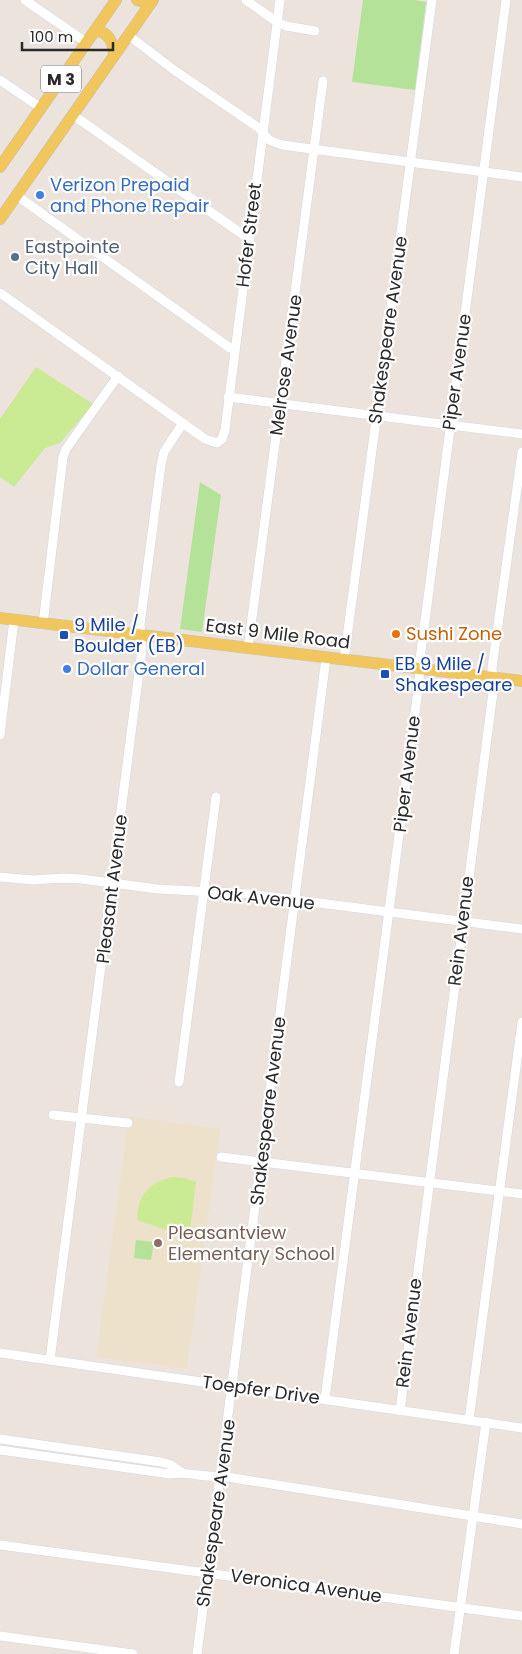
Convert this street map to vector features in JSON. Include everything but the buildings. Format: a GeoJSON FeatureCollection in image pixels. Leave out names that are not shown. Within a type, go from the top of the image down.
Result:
{"type":"FeatureCollection","features":[{"type":"Feature","properties":{"kind":"main road","name":"M 3"},"geometry":{"type":"LineString","coordinates":[[0,167],[116,0]]}},
{"type":"Feature","properties":{"kind":"main road"},"geometry":{"type":"LineString","coordinates":[[137,0],[151,2]]}},
{"type":"Feature","properties":{"kind":"main road","name":"M 3"},"geometry":{"type":"LineString","coordinates":[[0,219],[151,2]]}},
{"type":"Feature","properties":{"kind":"main road"},"geometry":{"type":"LineString","coordinates":[[95,30],[109,36],[114,56]]}},
{"type":"Feature","properties":{"kind":"main road","name":"East 9 Mile Road"},"geometry":{"type":"LineString","coordinates":[[0,618],[522,681]]}},
{"type":"Feature","properties":{"kind":"street"},"geometry":{"type":"LineString","coordinates":[[25,0],[87,43]]}},
{"type":"Feature","properties":{"kind":"street"},"geometry":{"type":"LineString","coordinates":[[246,0],[277,22],[286,26],[315,31]]}},
{"type":"Feature","properties":{"kind":"street","name":"Hofer Street"},"geometry":{"type":"LineString","coordinates":[[183,423],[210,441],[217,443],[222,439],[225,430],[280,0]]}},
{"type":"Feature","properties":{"kind":"street","name":"Shakespeare Avenue"},"geometry":{"type":"LineString","coordinates":[[344,660],[432,0]]}},
{"type":"Feature","properties":{"kind":"street","name":"Piper Avenue"},"geometry":{"type":"LineString","coordinates":[[326,1399],[506,0]]}},
{"type":"Feature","properties":{"kind":"street"},"geometry":{"type":"LineString","coordinates":[[128,35],[174,70],[259,128],[266,140],[314,150],[522,177]]}},
{"type":"Feature","properties":{"kind":"street"},"geometry":{"type":"LineString","coordinates":[[0,80],[41,108]]}},
{"type":"Feature","properties":{"kind":"street","name":"Melrose Avenue"},"geometry":{"type":"LineString","coordinates":[[248,648],[323,81]]}},
{"type":"Feature","properties":{"kind":"street"},"geometry":{"type":"LineString","coordinates":[[73,115],[249,239]]}},
{"type":"Feature","properties":{"kind":"street"},"geometry":{"type":"LineString","coordinates":[[16,195],[230,348],[235,349]]}},
{"type":"Feature","properties":{"kind":"street"},"geometry":{"type":"LineString","coordinates":[[0,293],[183,423]]}},
{"type":"Feature","properties":{"kind":"street"},"geometry":{"type":"LineString","coordinates":[[42,624],[62,457],[118,376]]}},
{"type":"Feature","properties":{"kind":"street"},"geometry":{"type":"LineString","coordinates":[[228,397],[522,434]]}},
{"type":"Feature","properties":{"kind":"street","name":"Pleasant Avenue"},"geometry":{"type":"LineString","coordinates":[[50,1360],[142,649],[140,626],[162,458],[183,423]]}},
{"type":"Feature","properties":{"kind":"street","name":"Rein Avenue"},"geometry":{"type":"LineString","coordinates":[[400,1410],[493,692],[492,668],[522,452]]}},
{"type":"Feature","properties":{"kind":"street"},"geometry":{"type":"LineString","coordinates":[[0,735],[14,620]]}},
{"type":"Feature","properties":{"kind":"street","name":"Shakespeare Avenue"},"geometry":{"type":"LineString","coordinates":[[197,1654],[326,658]]}},
{"type":"Feature","properties":{"kind":"street"},"geometry":{"type":"LineString","coordinates":[[179,1082],[216,797]]}},
{"type":"Feature","properties":{"kind":"street","name":"Oak Avenue"},"geometry":{"type":"LineString","coordinates":[[0,877],[33,880],[80,879],[112,884],[250,894],[522,928]]}},
{"type":"Feature","properties":{"kind":"street"},"geometry":{"type":"LineString","coordinates":[[469,1420],[522,1022]]}},
{"type":"Feature","properties":{"kind":"street"},"geometry":{"type":"LineString","coordinates":[[53,1114],[128,1123]]}},
{"type":"Feature","properties":{"kind":"street"},"geometry":{"type":"LineString","coordinates":[[222,1157],[522,1194]]}},
{"type":"Feature","properties":{"kind":"street","name":"Toepfer Drive"},"geometry":{"type":"LineString","coordinates":[[0,1353],[522,1428]]}},
{"type":"Feature","properties":{"kind":"street"},"geometry":{"type":"LineString","coordinates":[[454,1654],[486,1422]]}},
{"type":"Feature","properties":{"kind":"street"},"geometry":{"type":"LineString","coordinates":[[0,1439],[161,1462],[171,1464],[181,1472]]}},
{"type":"Feature","properties":{"kind":"street"},"geometry":{"type":"LineString","coordinates":[[0,1450],[170,1474],[181,1472],[213,1477],[221,1476],[522,1524]]}},
{"type":"Feature","properties":{"kind":"street","name":"Veronica Avenue"},"geometry":{"type":"LineString","coordinates":[[0,1545],[460,1606],[522,1616]]}},
{"type":"Feature","properties":{"kind":"street"},"geometry":{"type":"LineString","coordinates":[[0,1636],[133,1654]]}},
{"type":"Feature","properties":{"kind":"shaded area","name":"Pleasantview Elementary School"},"geometry":{"type":"Polygon","coordinates":[[[129,1116],[220,1129],[187,1369],[96,1357],[129,1116]]]}},
{"type":"Feature","properties":{"kind":"green space"},"geometry":{"type":"Polygon","coordinates":[[[363,0],[415,0],[426,2],[415,90],[352,82],[363,0]]]}},
{"type":"Feature","properties":{"kind":"green space"},"geometry":{"type":"Polygon","coordinates":[[[36,367],[93,404],[60,443],[45,448],[14,487],[0,477],[0,419],[36,367]]]}},
{"type":"Feature","properties":{"kind":"green space"},"geometry":{"type":"Polygon","coordinates":[[[200,482],[221,495],[202,632],[180,629],[200,482]]]}},
{"type":"Feature","properties":{"kind":"green space"},"geometry":{"type":"Polygon","coordinates":[[[172,1177],[196,1182],[190,1230],[187,1232],[167,1230],[137,1220],[142,1197],[146,1191],[157,1183],[172,1177]]]}},
{"type":"Feature","properties":{"kind":"green space"},"geometry":{"type":"Polygon","coordinates":[[[136,1240],[154,1242],[151,1260],[134,1258],[136,1240]]]}},
{"type":"Feature","properties":{"kind":"place","name":"Verizon Prepaid and Phone Repair"},"geometry":{"type":"Point","coordinates":[40,195]}},
{"type":"Feature","properties":{"kind":"place","name":"Eastpointe City Hall"},"geometry":{"type":"Point","coordinates":[15,257]}},
{"type":"Feature","properties":{"kind":"place","name":"Sushi Zone"},"geometry":{"type":"Point","coordinates":[396,634]}},
{"type":"Feature","properties":{"kind":"place","name":"9 Mile / Boulder (EB)"},"geometry":{"type":"Point","coordinates":[64,635]}},
{"type":"Feature","properties":{"kind":"place","name":"Dollar General"},"geometry":{"type":"Point","coordinates":[67,669]}},
{"type":"Feature","properties":{"kind":"place","name":"EB 9 Mile / Shakespeare"},"geometry":{"type":"Point","coordinates":[385,674]}},
{"type":"Feature","properties":{"kind":"place","name":"Pleasantview Elementary School"},"geometry":{"type":"Point","coordinates":[158,1243]}}]}
